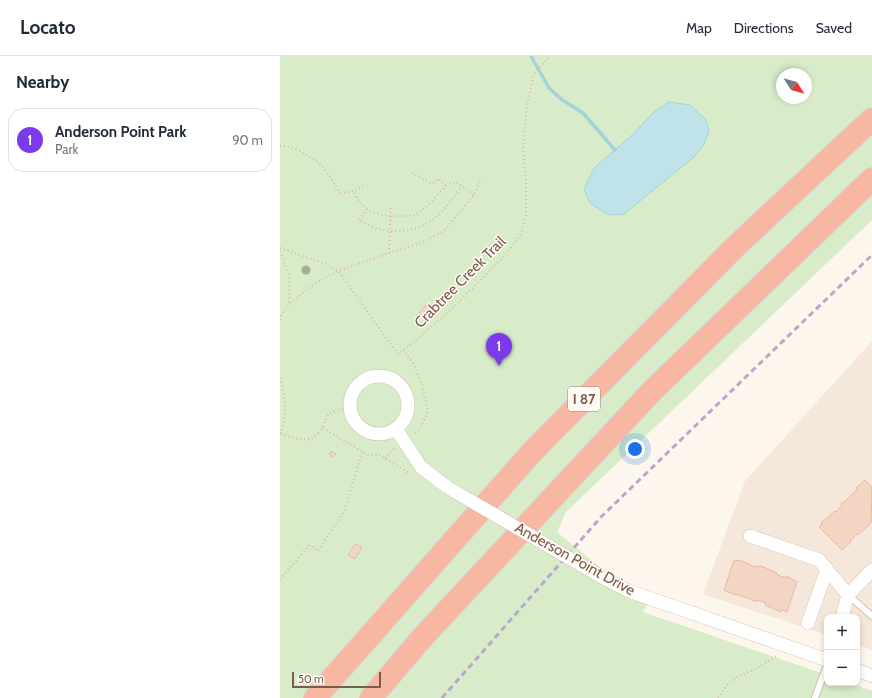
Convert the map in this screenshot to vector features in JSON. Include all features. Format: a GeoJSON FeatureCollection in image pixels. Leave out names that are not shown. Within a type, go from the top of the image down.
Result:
{"type":"FeatureCollection","features":[{"type":"Feature","properties":{"kind":"highway","name":"I 87"},"geometry":{"type":"LineString","coordinates":[[315,698],[532,452],[735,247],[872,119]]}},
{"type":"Feature","properties":{"kind":"highway"},"geometry":{"type":"LineString","coordinates":[[371,698],[420,640],[652,390],[872,179]]}},
{"type":"Feature","properties":{"kind":"street"},"geometry":{"type":"LineString","coordinates":[[377,376],[387,377],[402,387],[407,395],[407,414],[403,422],[396,429],[381,434],[373,433],[365,430],[358,424],[353,417],[351,409],[353,395],[360,383],[368,378],[377,376]]}},
{"type":"Feature","properties":{"kind":"street","name":"Anderson Point Drive"},"geometry":{"type":"LineString","coordinates":[[396,429],[421,467],[447,487],[600,576],[630,591],[824,659]]}},
{"type":"Feature","properties":{"kind":"street"},"geometry":{"type":"LineString","coordinates":[[750,536],[818,560],[848,595]]}},
{"type":"Feature","properties":{"kind":"street"},"geometry":{"type":"LineString","coordinates":[[808,623],[827,569]]}},
{"type":"Feature","properties":{"kind":"street"},"geometry":{"type":"LineString","coordinates":[[843,614],[848,595],[872,570]]}},
{"type":"Feature","properties":{"kind":"street"},"geometry":{"type":"LineString","coordinates":[[860,671],[872,676]]}},
{"type":"Feature","properties":{"kind":"lane"},"geometry":{"type":"LineString","coordinates":[[848,595],[872,616]]}},
{"type":"Feature","properties":{"kind":"lane"},"geometry":{"type":"LineString","coordinates":[[815,698],[824,673]]}},
{"type":"Feature","properties":{"kind":"path","name":"Crabtree Creek Trail"},"geometry":{"type":"LineString","coordinates":[[338,271],[398,354],[420,338],[459,302],[507,253],[521,234],[526,215],[526,183],[523,148],[527,105],[534,74],[550,56]]}},
{"type":"Feature","properties":{"kind":"path"},"geometry":{"type":"LineString","coordinates":[[280,146],[288,146],[304,153],[323,167],[340,193],[354,191],[363,186]]}},
{"type":"Feature","properties":{"kind":"path"},"geometry":{"type":"LineString","coordinates":[[412,173],[432,184],[438,179],[446,185]]}},
{"type":"Feature","properties":{"kind":"path"},"geometry":{"type":"LineString","coordinates":[[280,320],[289,304],[314,284],[338,271],[421,243],[444,231],[474,195],[480,181]]}},
{"type":"Feature","properties":{"kind":"path"},"geometry":{"type":"LineString","coordinates":[[354,191],[356,198],[367,209],[378,215],[390,218],[415,215],[436,199],[446,185],[456,182],[474,195]]}},
{"type":"Feature","properties":{"kind":"path"},"geometry":{"type":"LineString","coordinates":[[367,209],[359,220],[373,227],[390,231],[412,230],[431,221],[448,205],[462,186]]}},
{"type":"Feature","properties":{"kind":"path"},"geometry":{"type":"LineString","coordinates":[[389,253],[391,205]]}},
{"type":"Feature","properties":{"kind":"path"},"geometry":{"type":"LineString","coordinates":[[280,250],[326,264],[338,271]]}},
{"type":"Feature","properties":{"kind":"path"},"geometry":{"type":"LineString","coordinates":[[280,250],[288,276],[289,304]]}},
{"type":"Feature","properties":{"kind":"path"},"geometry":{"type":"LineString","coordinates":[[403,350],[413,363],[422,385],[428,412],[419,430],[415,433]]}},
{"type":"Feature","properties":{"kind":"path"},"geometry":{"type":"LineString","coordinates":[[280,378],[284,394],[286,415],[280,434],[297,440],[309,440],[323,428],[329,414],[343,408],[351,409]]}},
{"type":"Feature","properties":{"kind":"path"},"geometry":{"type":"LineString","coordinates":[[323,428],[368,456],[380,455],[385,458],[395,447]]}},
{"type":"Feature","properties":{"kind":"path"},"geometry":{"type":"LineString","coordinates":[[280,579],[310,545],[318,551],[345,510],[362,452]]}},
{"type":"Feature","properties":{"kind":"path"},"geometry":{"type":"LineString","coordinates":[[718,698],[727,685],[736,677],[756,669],[780,653]]}},
{"type":"Feature","properties":{"kind":"shaded area"},"geometry":{"type":"Polygon","coordinates":[[[872,341],[872,650],[860,646],[860,614],[824,614],[824,634],[703,594],[745,481],[872,341]]]}},
{"type":"Feature","properties":{"kind":"green space"},"geometry":{"type":"Polygon","coordinates":[[[280,56],[872,56],[872,220],[566,512],[557,532],[607,573],[652,596],[643,612],[824,674],[824,686],[858,686],[872,691],[872,698],[280,698],[280,56]]]}},
{"type":"Feature","properties":{"kind":"water"},"geometry":{"type":"Polygon","coordinates":[[[669,102],[690,105],[706,120],[709,131],[704,144],[694,157],[624,214],[609,215],[590,203],[584,189],[594,168],[631,136],[654,112],[669,102]]]}},
{"type":"Feature","properties":{"kind":"building"},"geometry":{"type":"Polygon","coordinates":[[[428,303],[434,309],[425,318],[419,313],[428,303]]]}},
{"type":"Feature","properties":{"kind":"building"},"geometry":{"type":"Polygon","coordinates":[[[331,451],[336,454],[333,457],[329,454],[331,451]]]}},
{"type":"Feature","properties":{"kind":"building"},"geometry":{"type":"Polygon","coordinates":[[[865,480],[872,487],[871,523],[858,535],[857,534],[842,550],[819,527],[822,524],[821,523],[835,511],[836,512],[842,505],[841,504],[850,497],[857,489],[856,488],[865,480]]]}},
{"type":"Feature","properties":{"kind":"building"},"geometry":{"type":"Polygon","coordinates":[[[355,544],[362,547],[355,559],[348,555],[355,544]]]}},
{"type":"Feature","properties":{"kind":"building"},"geometry":{"type":"Polygon","coordinates":[[[734,560],[740,560],[755,567],[761,566],[777,573],[777,575],[786,578],[786,576],[797,582],[787,612],[782,610],[781,612],[765,605],[766,603],[757,600],[756,602],[724,590],[734,560]]]}},
{"type":"Feature","properties":{"kind":"waterway"},"geometry":{"type":"LineString","coordinates":[[531,56],[549,88],[561,99],[583,113],[615,150]]}},
{"type":"Feature","properties":{"kind":"railway"},"geometry":{"type":"LineString","coordinates":[[442,698],[601,517],[872,255]]}},
{"type":"Feature","properties":{"kind":"place","name":"Anderson Point Park"},"geometry":{"type":"Point","coordinates":[499,366]}}]}
